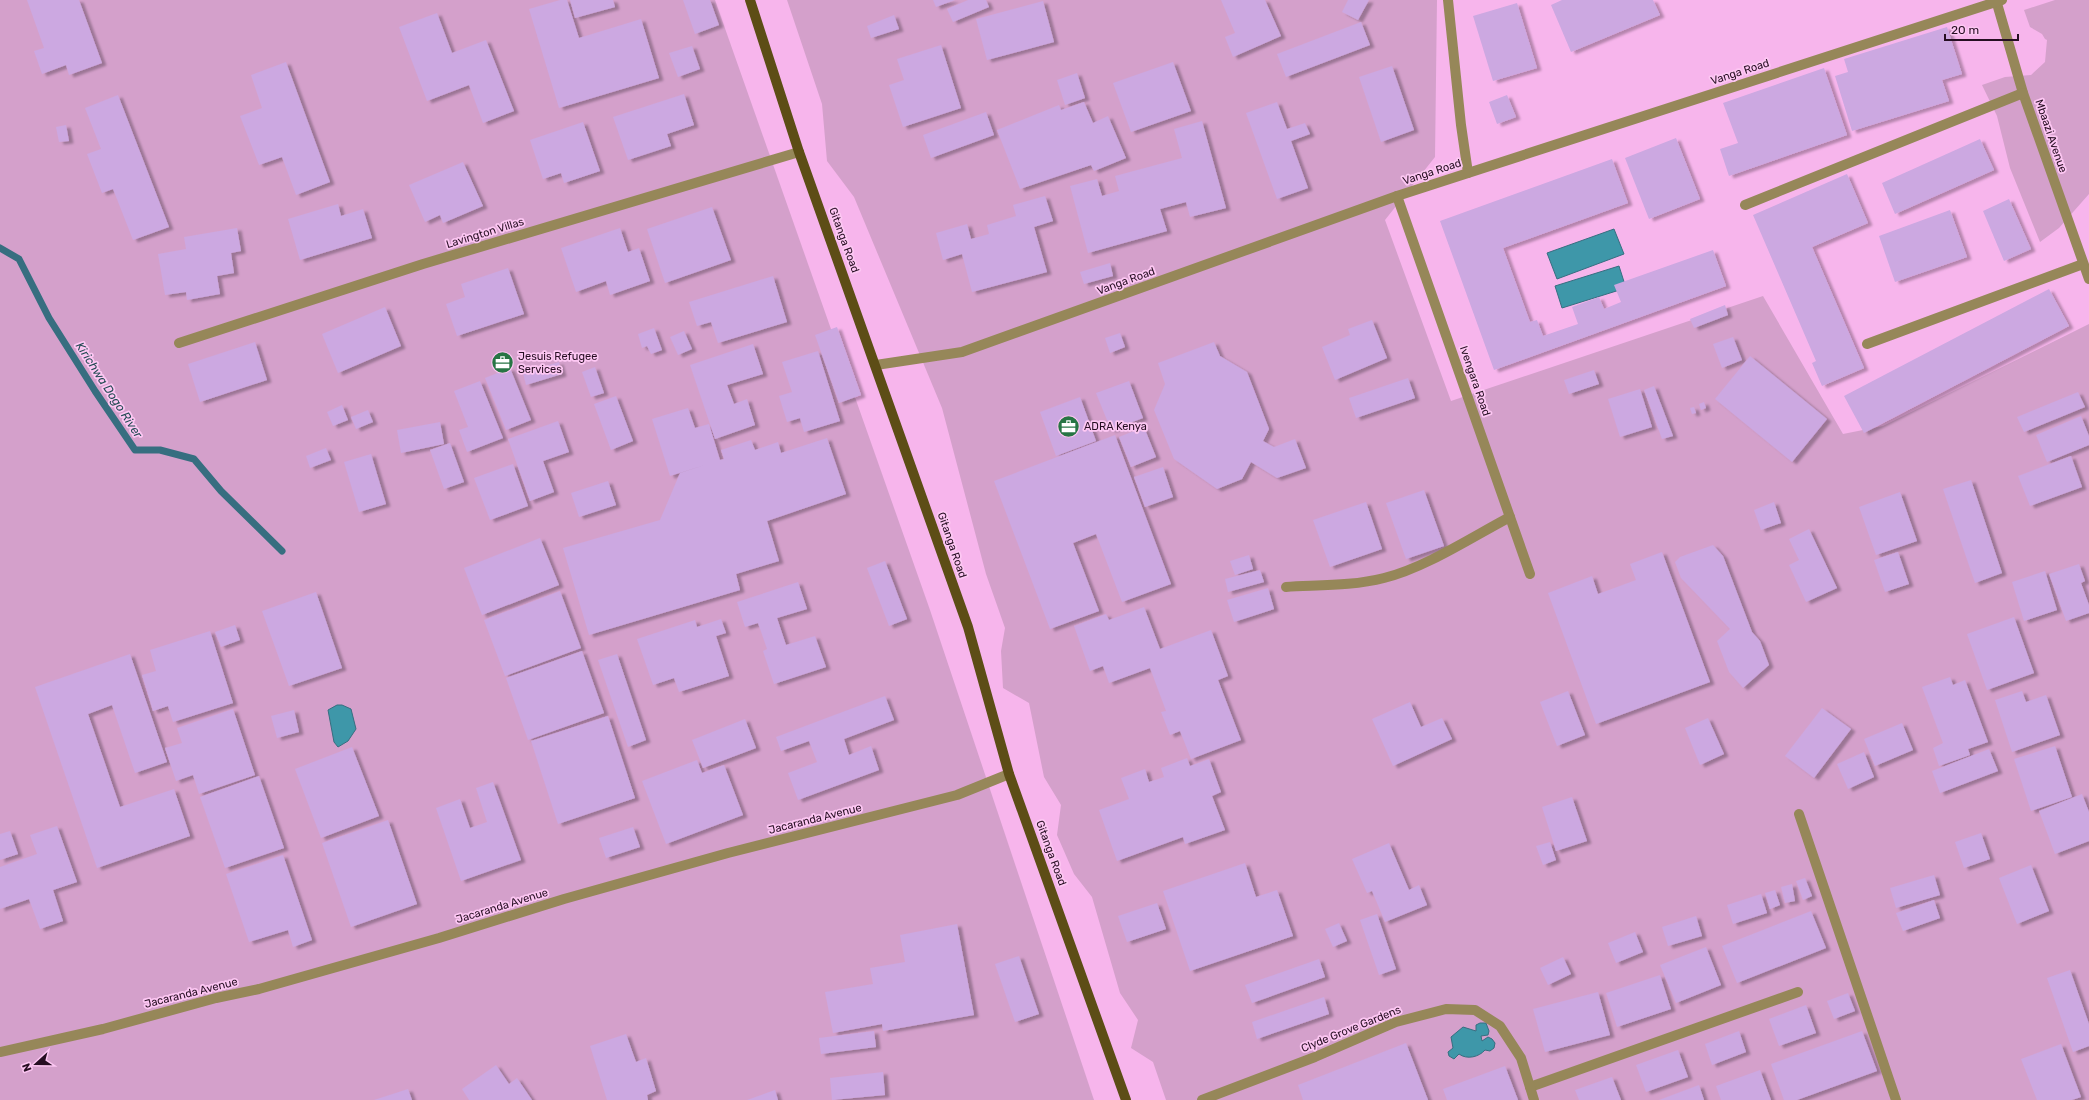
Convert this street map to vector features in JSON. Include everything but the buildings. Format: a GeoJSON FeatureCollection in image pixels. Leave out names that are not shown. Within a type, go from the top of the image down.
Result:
{"type":"FeatureCollection","features":[{"type":"Feature","properties":{"kind":"main road","name":"Gitanga Road"},"geometry":{"type":"LineString","coordinates":[[750,0],[799,152],[876,364],[968,628],[1009,774],[1126,1100]]}},
{"type":"Feature","properties":{"kind":"street"},"geometry":{"type":"LineString","coordinates":[[1448,0],[1460,125],[1468,173]]}},
{"type":"Feature","properties":{"kind":"street","name":"Vanga Road"},"geometry":{"type":"LineString","coordinates":[[876,364],[962,352],[1396,196],[1998,1]]}},
{"type":"Feature","properties":{"kind":"street","name":"Mbaazi Avenue"},"geometry":{"type":"LineString","coordinates":[[1998,1],[2023,93],[2089,279]]}},
{"type":"Feature","properties":{"kind":"street"},"geometry":{"type":"LineString","coordinates":[[1744,205],[2023,93]]}},
{"type":"Feature","properties":{"kind":"street","name":"Lavington Villas"},"geometry":{"type":"LineString","coordinates":[[179,343],[424,264],[799,152]]}},
{"type":"Feature","properties":{"kind":"street","name":"Ivengara Road"},"geometry":{"type":"LineString","coordinates":[[1396,196],[1530,574]]}},
{"type":"Feature","properties":{"kind":"street"},"geometry":{"type":"LineString","coordinates":[[1867,344],[2084,264]]}},
{"type":"Feature","properties":{"kind":"street"},"geometry":{"type":"LineString","coordinates":[[1286,587],[1348,583],[1384,578],[1422,563],[1510,517]]}},
{"type":"Feature","properties":{"kind":"street","name":"Jacaranda Avenue"},"geometry":{"type":"LineString","coordinates":[[0,1052],[103,1029],[216,998],[259,988],[439,938],[564,899],[721,855],[957,795],[1009,774]]}},
{"type":"Feature","properties":{"kind":"street"},"geometry":{"type":"LineString","coordinates":[[1799,814],[1896,1100]]}},
{"type":"Feature","properties":{"kind":"street"},"geometry":{"type":"LineString","coordinates":[[1530,1087],[1798,992]]}},
{"type":"Feature","properties":{"kind":"street","name":"Clyde Grove Gardens"},"geometry":{"type":"LineString","coordinates":[[1202,1100],[1315,1058],[1396,1022],[1446,1008],[1474,1010],[1500,1026],[1520,1058],[1534,1100]]}},
{"type":"Feature","properties":{"kind":"shaded area"},"geometry":{"type":"Polygon","coordinates":[[[0,0],[715,0],[930,610],[1094,1100],[0,1100],[0,0]]]}},
{"type":"Feature","properties":{"kind":"shaded area"},"geometry":{"type":"Polygon","coordinates":[[[787,0],[1437,0],[1435,157],[1385,220],[1451,401],[1763,296],[1843,434],[1883,426],[2089,324],[2089,1100],[1166,1100],[1153,1062],[1131,1048],[1138,1020],[1120,993],[1092,897],[1074,874],[1057,835],[1061,805],[1044,777],[1029,703],[1003,688],[1001,651],[1005,628],[986,574],[942,408],[854,197],[827,161],[822,104],[787,0]]]}},
{"type":"Feature","properties":{"kind":"shaded area"},"geometry":{"type":"Polygon","coordinates":[[[2055,0],[2089,0],[2089,194],[2059,228],[2040,242],[2010,168],[1997,116],[1982,85],[2005,77],[2031,75],[2045,62],[2047,40],[2042,34],[2030,27],[2024,10],[2055,0]]]}},
{"type":"Feature","properties":{"kind":"shaded area"},"geometry":{"type":"Polygon","coordinates":[[[1614,229],[1624,254],[1557,279],[1547,253],[1614,229]]]}},
{"type":"Feature","properties":{"kind":"shaded area"},"geometry":{"type":"Polygon","coordinates":[[[1619,266],[1626,288],[1562,308],[1555,286],[1619,266]]]}},
{"type":"Feature","properties":{"kind":"shaded area"},"geometry":{"type":"Polygon","coordinates":[[[337,705],[342,705],[351,709],[356,729],[348,741],[338,747],[334,742],[328,710],[337,705]]]}},
{"type":"Feature","properties":{"kind":"shaded area"},"geometry":{"type":"Polygon","coordinates":[[[1486,1023],[1489,1031],[1488,1035],[1481,1036],[1482,1041],[1488,1037],[1492,1039],[1495,1043],[1494,1048],[1490,1051],[1485,1050],[1473,1057],[1466,1057],[1459,1054],[1454,1059],[1449,1056],[1448,1052],[1453,1048],[1451,1037],[1463,1027],[1476,1031],[1476,1025],[1486,1023]]]}},
{"type":"Feature","properties":{"kind":"waterway","name":"Kirichwa Dogo River"},"geometry":{"type":"LineString","coordinates":[[0,248],[19,259],[49,318],[95,391],[135,450],[160,450],[194,459],[221,491],[282,551]]}},
{"type":"Feature","properties":{"kind":"place","name":"Jesuis Refugee Services"},"geometry":{"type":"Point","coordinates":[503,362]}},
{"type":"Feature","properties":{"kind":"place","name":"ADRA Kenya"},"geometry":{"type":"Point","coordinates":[1068,426]}}]}
